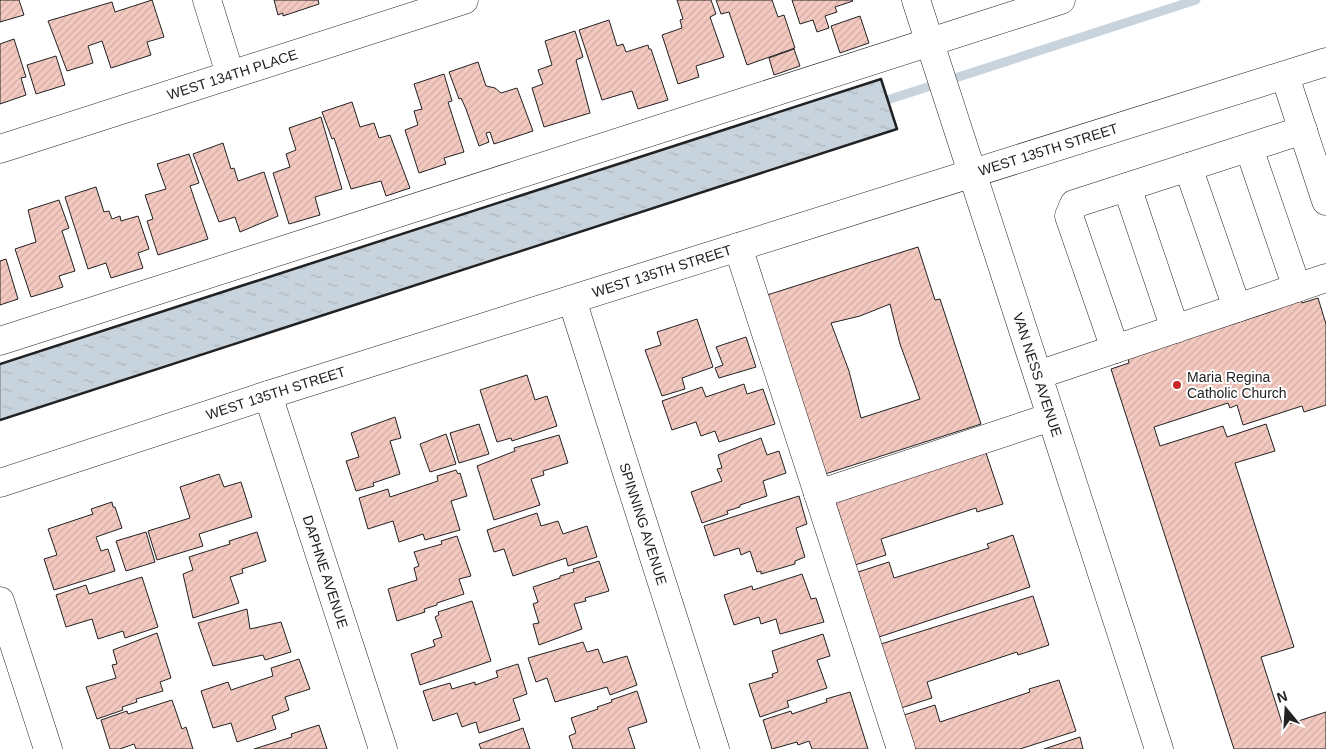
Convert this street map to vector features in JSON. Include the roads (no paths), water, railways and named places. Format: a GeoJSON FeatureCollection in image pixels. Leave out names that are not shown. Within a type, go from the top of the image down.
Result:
{"type":"FeatureCollection","features":[{"type":"Feature","properties":{"kind":"street"},"geometry":{"type":"LineString","coordinates":[[207,0],[230,74]]}},
{"type":"Feature","properties":{"kind":"street","name":"WEST 134TH PLACE"},"geometry":{"type":"LineString","coordinates":[[0,149],[464,0]]}},
{"type":"Feature","properties":{"kind":"street","name":"VAN NESS AVENUE"},"geometry":{"type":"LineString","coordinates":[[916,0],[1159,749]]}},
{"type":"Feature","properties":{"kind":"street"},"geometry":{"type":"LineString","coordinates":[[0,341],[933,52],[1061,0]]}},
{"type":"Feature","properties":{"kind":"street","name":"WEST 135TH STREET"},"geometry":{"type":"LineString","coordinates":[[0,483],[268,395],[972,173],[1157,118],[1326,62]]}},
{"type":"Feature","properties":{"kind":"street"},"geometry":{"type":"LineString","coordinates":[[1285,76],[1326,201]]}},
{"type":"Feature","properties":{"kind":"street"},"geometry":{"type":"LineString","coordinates":[[1115,349],[1068,216],[1074,204],[1303,130]]}},
{"type":"Feature","properties":{"kind":"street"},"geometry":{"type":"LineString","coordinates":[[1249,148],[1297,288]]}},
{"type":"Feature","properties":{"kind":"street"},"geometry":{"type":"LineString","coordinates":[[1188,167],[1237,308]]}},
{"type":"Feature","properties":{"kind":"street"},"geometry":{"type":"LineString","coordinates":[[1127,187],[1175,329]]}},
{"type":"Feature","properties":{"kind":"street"},"geometry":{"type":"LineString","coordinates":[[738,247],[901,749]]}},
{"type":"Feature","properties":{"kind":"street"},"geometry":{"type":"LineString","coordinates":[[1038,375],[1326,278]]}},
{"type":"Feature","properties":{"kind":"street","name":"SPINNING AVENUE"},"geometry":{"type":"LineString","coordinates":[[572,300],[715,749]]}},
{"type":"Feature","properties":{"kind":"street","name":"DAPHNE AVENUE"},"geometry":{"type":"LineString","coordinates":[[268,395],[383,749]]}},
{"type":"Feature","properties":{"kind":"street"},"geometry":{"type":"LineString","coordinates":[[818,494],[1051,417]]}},
{"type":"Feature","properties":{"kind":"street"},"geometry":{"type":"LineString","coordinates":[[0,601],[48,749]]}},
{"type":"Feature","properties":{"kind":"water"},"geometry":{"type":"Polygon","coordinates":[[[881,79],[897,129],[0,420],[0,364],[881,79]]]}},
{"type":"Feature","properties":{"kind":"waterway"},"geometry":{"type":"LineString","coordinates":[[878,103],[1196,0]]}},
{"type":"Feature","properties":{"kind":"place","name":"Maria Regina Catholic Church"},"geometry":{"type":"Point","coordinates":[1177,385]}}]}
